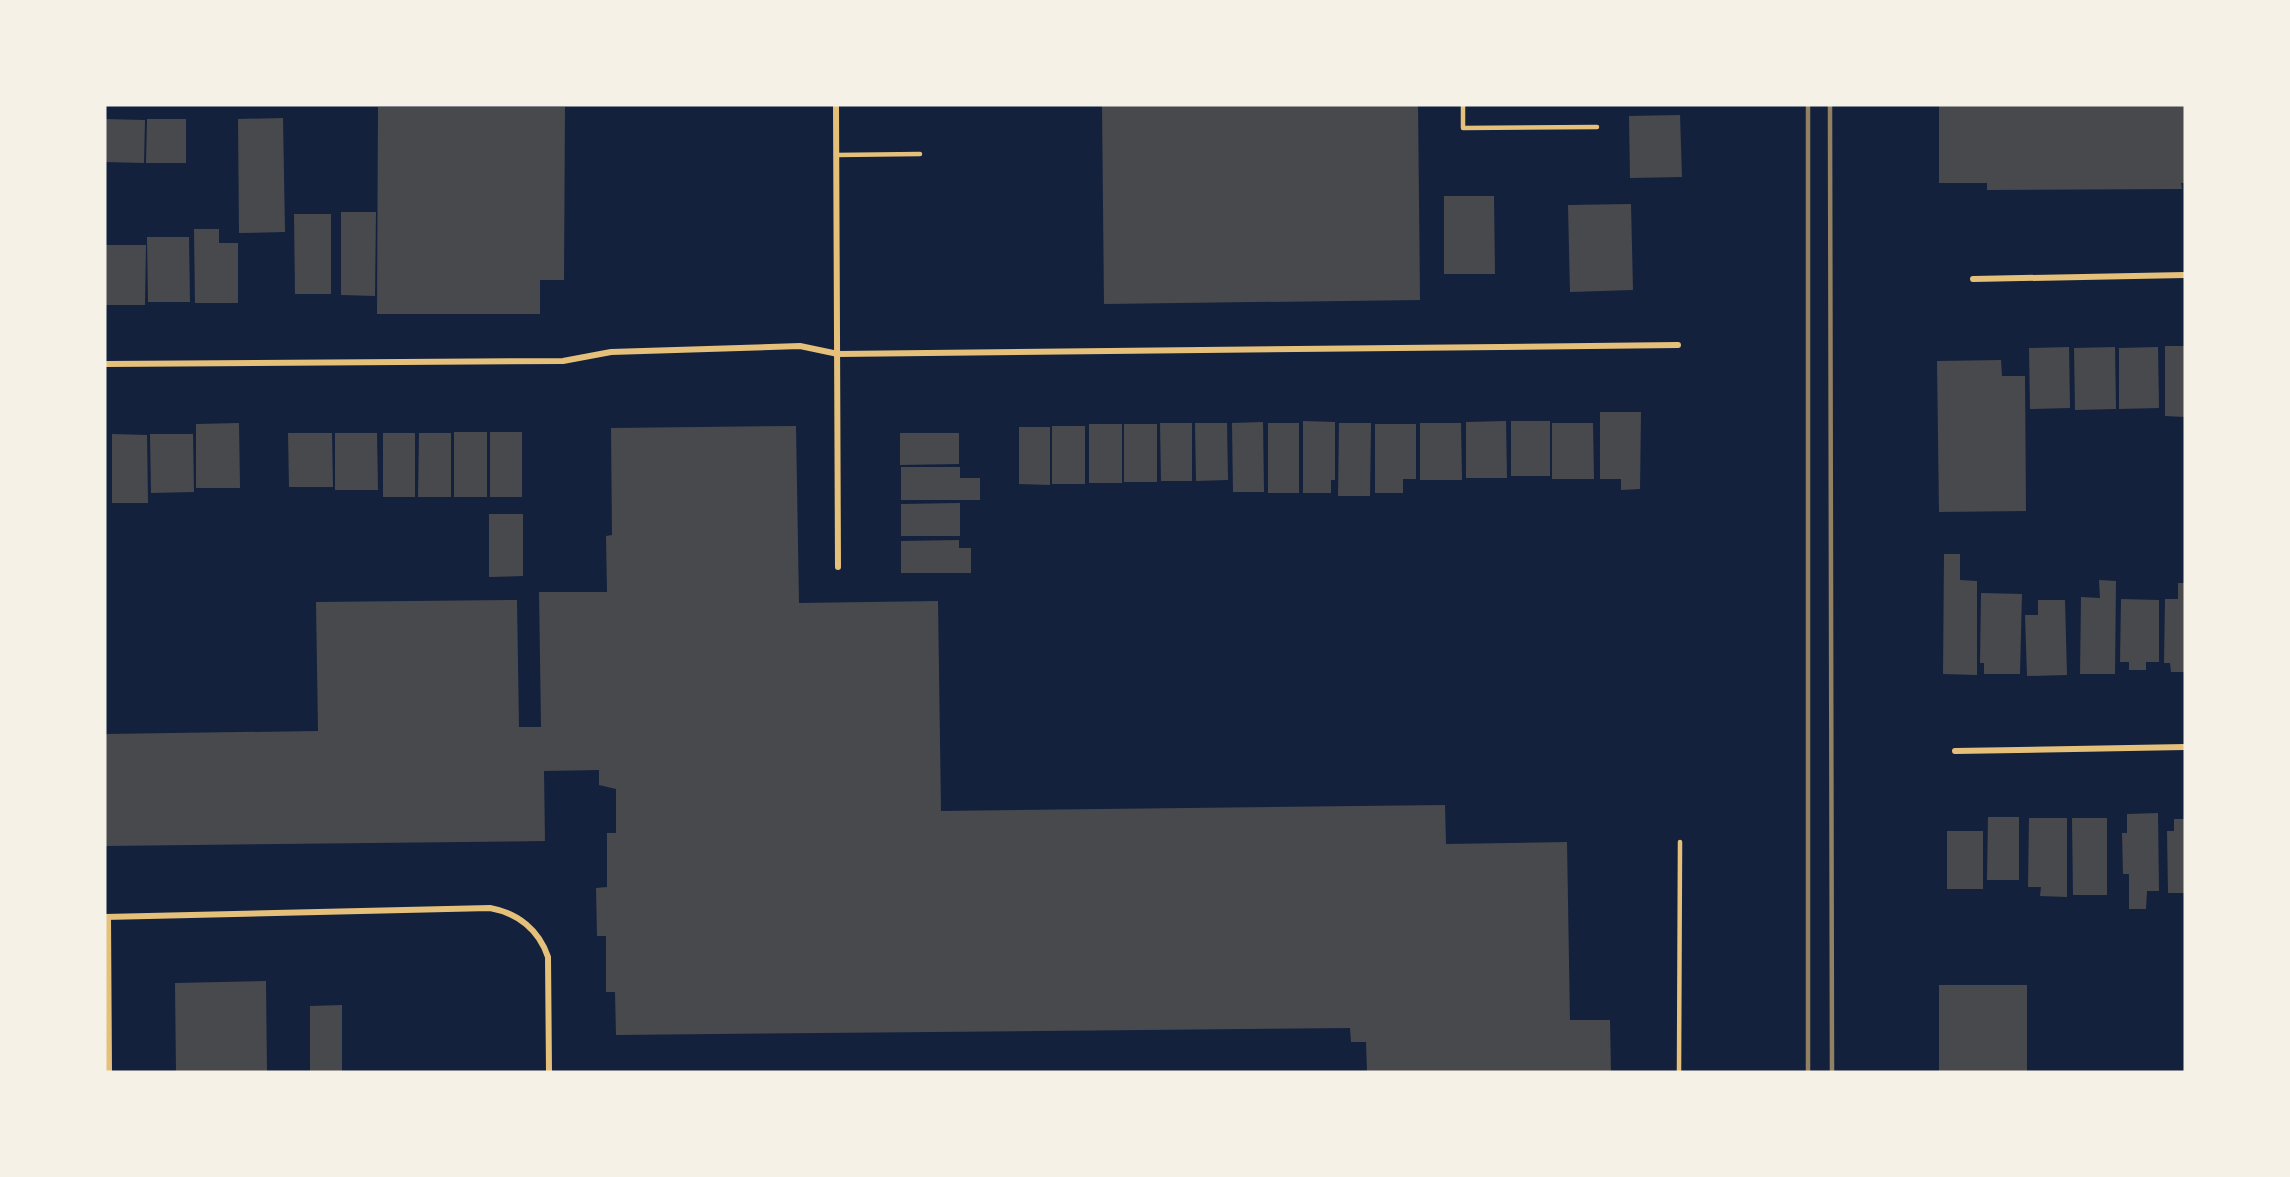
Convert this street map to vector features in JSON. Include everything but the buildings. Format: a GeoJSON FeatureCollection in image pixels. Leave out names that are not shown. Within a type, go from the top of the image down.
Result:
{"type":"FeatureCollection","features":[{"type":"Feature","properties":{"kind":"street"},"geometry":{"type":"LineString","coordinates":[[836,105],[838,567]]}},
{"type":"Feature","properties":{"kind":"street"},"geometry":{"type":"LineString","coordinates":[[1973,279],[2185,275]]}},
{"type":"Feature","properties":{"kind":"street"},"geometry":{"type":"LineString","coordinates":[[105,364],[563,361],[610,352],[800,346],[838,354],[1678,345]]}},
{"type":"Feature","properties":{"kind":"street"},"geometry":{"type":"LineString","coordinates":[[1955,751],[2185,747]]}},
{"type":"Feature","properties":{"kind":"street"},"geometry":{"type":"LineString","coordinates":[[109,1072],[106,917],[490,908],[503,910],[525,921],[545,946],[548,957],[549,1072]]}},
{"type":"Feature","properties":{"kind":"lane"},"geometry":{"type":"LineString","coordinates":[[1463,105],[1463,128],[1597,127]]}},
{"type":"Feature","properties":{"kind":"lane"},"geometry":{"type":"LineString","coordinates":[[836,155],[920,153]]}},
{"type":"Feature","properties":{"kind":"lane"},"geometry":{"type":"LineString","coordinates":[[1679,1072],[1680,842]]}},
{"type":"Feature","properties":{"kind":"railway"},"geometry":{"type":"LineString","coordinates":[[1808,105],[1808,1072]]}},
{"type":"Feature","properties":{"kind":"railway"},"geometry":{"type":"LineString","coordinates":[[1830,105],[1832,1072]]}}]}
